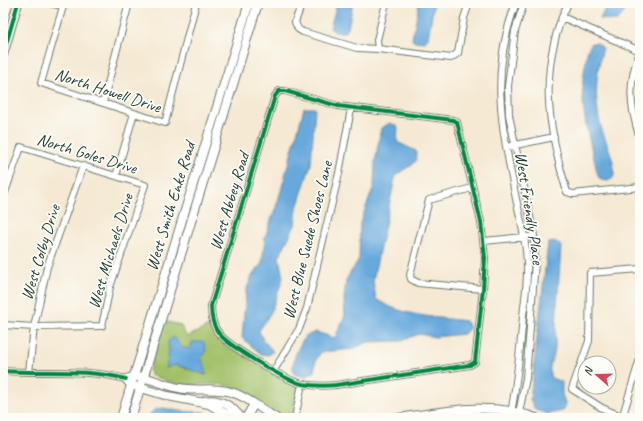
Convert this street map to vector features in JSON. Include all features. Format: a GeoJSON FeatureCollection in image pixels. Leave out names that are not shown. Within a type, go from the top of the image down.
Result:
{"type":"FeatureCollection","features":[{"type":"Feature","properties":{"kind":"street"},"geometry":{"type":"LineString","coordinates":[[3,55],[18,3]]}},
{"type":"Feature","properties":{"kind":"street"},"geometry":{"type":"LineString","coordinates":[[49,3],[63,5]]}},
{"type":"Feature","properties":{"kind":"street"},"geometry":{"type":"LineString","coordinates":[[103,103],[129,3]]}},
{"type":"Feature","properties":{"kind":"street","name":"North Howell Drive"},"geometry":{"type":"LineString","coordinates":[[63,5],[41,83],[165,123],[196,3]]}},
{"type":"Feature","properties":{"kind":"street","name":"West Smith Enke Road"},"geometry":{"type":"LineString","coordinates":[[134,376],[249,3]]}},
{"type":"Feature","properties":{"kind":"street","name":"West Smith Enke Road"},"geometry":{"type":"LineString","coordinates":[[131,418],[258,3]]}},
{"type":"Feature","properties":{"kind":"street"},"geometry":{"type":"LineString","coordinates":[[302,3],[295,22],[298,30],[302,32],[357,48],[378,49],[451,58],[455,57],[458,53],[464,18],[469,3]]}},
{"type":"Feature","properties":{"kind":"street"},"geometry":{"type":"LineString","coordinates":[[378,49],[377,40],[386,3]]}},
{"type":"Feature","properties":{"kind":"street","name":"West Friendly Place"},"geometry":{"type":"LineString","coordinates":[[515,415],[527,262],[524,238],[500,114],[500,70],[509,20],[516,3]]}},
{"type":"Feature","properties":{"kind":"street","name":"West Friendly Place"},"geometry":{"type":"LineString","coordinates":[[515,415],[526,378],[535,262],[534,236],[509,115],[508,86],[514,38],[524,3]]}},
{"type":"Feature","properties":{"kind":"street"},"geometry":{"type":"LineString","coordinates":[[568,3],[553,44],[548,76],[549,106],[554,137],[567,192],[573,194],[640,187]]}},
{"type":"Feature","properties":{"kind":"street"},"geometry":{"type":"LineString","coordinates":[[562,17],[640,50],[632,73],[630,96],[635,123],[640,138]]}},
{"type":"Feature","properties":{"kind":"street","name":"West Abbey Road"},"geometry":{"type":"LineString","coordinates":[[273,372],[220,335],[212,321],[211,306],[213,298],[275,96],[279,91],[285,91],[351,109]]}},
{"type":"Feature","properties":{"kind":"street"},"geometry":{"type":"LineString","coordinates":[[273,372],[302,384],[336,385],[470,365],[475,362],[477,358],[484,289],[484,241],[457,122],[453,120],[351,109]]}},
{"type":"Feature","properties":{"kind":"street","name":"West Blue Suede Shoes Lane"},"geometry":{"type":"LineString","coordinates":[[273,372],[299,329],[307,308],[340,172],[351,109]]}},
{"type":"Feature","properties":{"kind":"street"},"geometry":{"type":"LineString","coordinates":[[116,176],[134,113]]}},
{"type":"Feature","properties":{"kind":"street"},"geometry":{"type":"LineString","coordinates":[[506,146],[554,137]]}},
{"type":"Feature","properties":{"kind":"street","name":"North Goles Drive"},"geometry":{"type":"LineString","coordinates":[[3,198],[21,147],[145,185]]}},
{"type":"Feature","properties":{"kind":"street","name":"West Colby Drive"},"geometry":{"type":"LineString","coordinates":[[29,372],[34,327],[47,267],[83,166]]}},
{"type":"Feature","properties":{"kind":"street","name":"West Michaels Drive"},"geometry":{"type":"LineString","coordinates":[[34,327],[102,326],[110,287],[145,185]]}},
{"type":"Feature","properties":{"kind":"street"},"geometry":{"type":"LineString","coordinates":[[472,188],[429,200],[410,275],[411,279],[418,283],[484,289]]}},
{"type":"Feature","properties":{"kind":"street"},"geometry":{"type":"LineString","coordinates":[[484,241],[534,236]]}},
{"type":"Feature","properties":{"kind":"street"},"geometry":{"type":"LineString","coordinates":[[640,269],[590,273],[589,341],[572,389],[602,408],[623,417],[640,359]]}},
{"type":"Feature","properties":{"kind":"street"},"geometry":{"type":"LineString","coordinates":[[3,325],[34,327]]}},
{"type":"Feature","properties":{"kind":"street"},"geometry":{"type":"LineString","coordinates":[[3,371],[81,371],[100,373],[128,382],[140,388],[177,399],[201,402],[215,407],[233,418]]}},
{"type":"Feature","properties":{"kind":"street"},"geometry":{"type":"LineString","coordinates":[[121,418],[128,382],[134,376],[179,389],[212,388],[229,391],[276,418]]}},
{"type":"Feature","properties":{"kind":"street"},"geometry":{"type":"LineString","coordinates":[[295,418],[302,384]]}},
{"type":"Feature","properties":{"kind":"street"},"geometry":{"type":"LineString","coordinates":[[201,402],[211,400],[224,402],[240,418]]}},
{"type":"Feature","properties":{"kind":"street"},"geometry":{"type":"LineString","coordinates":[[246,418],[254,404]]}},
{"type":"Feature","properties":{"kind":"street"},"geometry":{"type":"LineString","coordinates":[[399,418],[468,408],[489,408],[515,415],[536,418]]}},
{"type":"Feature","properties":{"kind":"street"},"geometry":{"type":"LineString","coordinates":[[465,418],[499,418]]}},
{"type":"Feature","properties":{"kind":"green space"},"geometry":{"type":"Polygon","coordinates":[[[164,321],[180,325],[187,337],[211,325],[222,340],[250,359],[281,379],[300,385],[291,418],[275,414],[247,395],[227,385],[186,385],[150,375],[149,371],[164,321]]]}},
{"type":"Feature","properties":{"kind":"water"},"geometry":{"type":"Polygon","coordinates":[[[337,3],[353,3],[348,28],[345,32],[335,32],[330,28],[337,3]]]}},
{"type":"Feature","properties":{"kind":"water"},"geometry":{"type":"Polygon","coordinates":[[[419,3],[434,3],[428,38],[425,42],[413,41],[412,39],[419,3]]]}},
{"type":"Feature","properties":{"kind":"water"},"geometry":{"type":"Polygon","coordinates":[[[608,3],[632,3],[617,21],[600,19],[608,3]]]}},
{"type":"Feature","properties":{"kind":"water"},"geometry":{"type":"Polygon","coordinates":[[[592,43],[597,43],[603,48],[597,76],[596,94],[600,123],[614,167],[613,178],[608,181],[601,180],[598,176],[583,107],[583,80],[588,51],[592,43]]]}},
{"type":"Feature","properties":{"kind":"water"},"geometry":{"type":"Polygon","coordinates":[[[304,108],[315,108],[311,164],[297,208],[295,225],[279,257],[283,278],[271,312],[259,331],[263,340],[273,351],[269,355],[261,354],[242,338],[246,291],[252,276],[262,263],[265,237],[278,201],[304,108]]]}},
{"type":"Feature","properties":{"kind":"water"},"geometry":{"type":"Polygon","coordinates":[[[390,123],[398,127],[397,142],[416,151],[416,161],[395,178],[373,280],[376,299],[396,309],[419,315],[465,321],[470,328],[464,334],[435,337],[419,334],[401,341],[368,342],[353,349],[321,352],[316,360],[314,372],[305,377],[294,374],[294,359],[305,336],[316,332],[335,338],[345,315],[344,299],[346,280],[359,259],[360,223],[374,186],[375,162],[381,128],[390,123]]]}},
{"type":"Feature","properties":{"kind":"water"},"geometry":{"type":"Polygon","coordinates":[[[556,242],[561,246],[555,348],[550,365],[550,373],[551,378],[562,382],[562,395],[566,405],[563,411],[548,414],[535,410],[530,399],[548,243],[556,242]]]}},
{"type":"Feature","properties":{"kind":"water"},"geometry":{"type":"Polygon","coordinates":[[[174,337],[181,347],[190,349],[192,342],[204,342],[206,352],[201,358],[205,366],[206,375],[176,365],[166,368],[169,353],[168,341],[174,337]]]}},
{"type":"Feature","properties":{"kind":"water"},"geometry":{"type":"Polygon","coordinates":[[[163,408],[178,411],[204,412],[214,418],[146,418],[154,410],[163,408]]]}},
{"type":"Feature","properties":{"kind":"cycle path"},"geometry":{"type":"LineString","coordinates":[[3,55],[18,3]]}},
{"type":"Feature","properties":{"kind":"cycle path"},"geometry":{"type":"LineString","coordinates":[[279,91],[285,91],[338,106],[453,120],[457,122],[481,222],[485,258],[475,362],[470,365],[336,385],[306,385],[283,376],[259,363],[236,348],[220,335],[213,321],[211,306],[275,96],[279,91]]}},
{"type":"Feature","properties":{"kind":"cycle path"},"geometry":{"type":"LineString","coordinates":[[3,371],[80,372],[126,379]]}}]}
